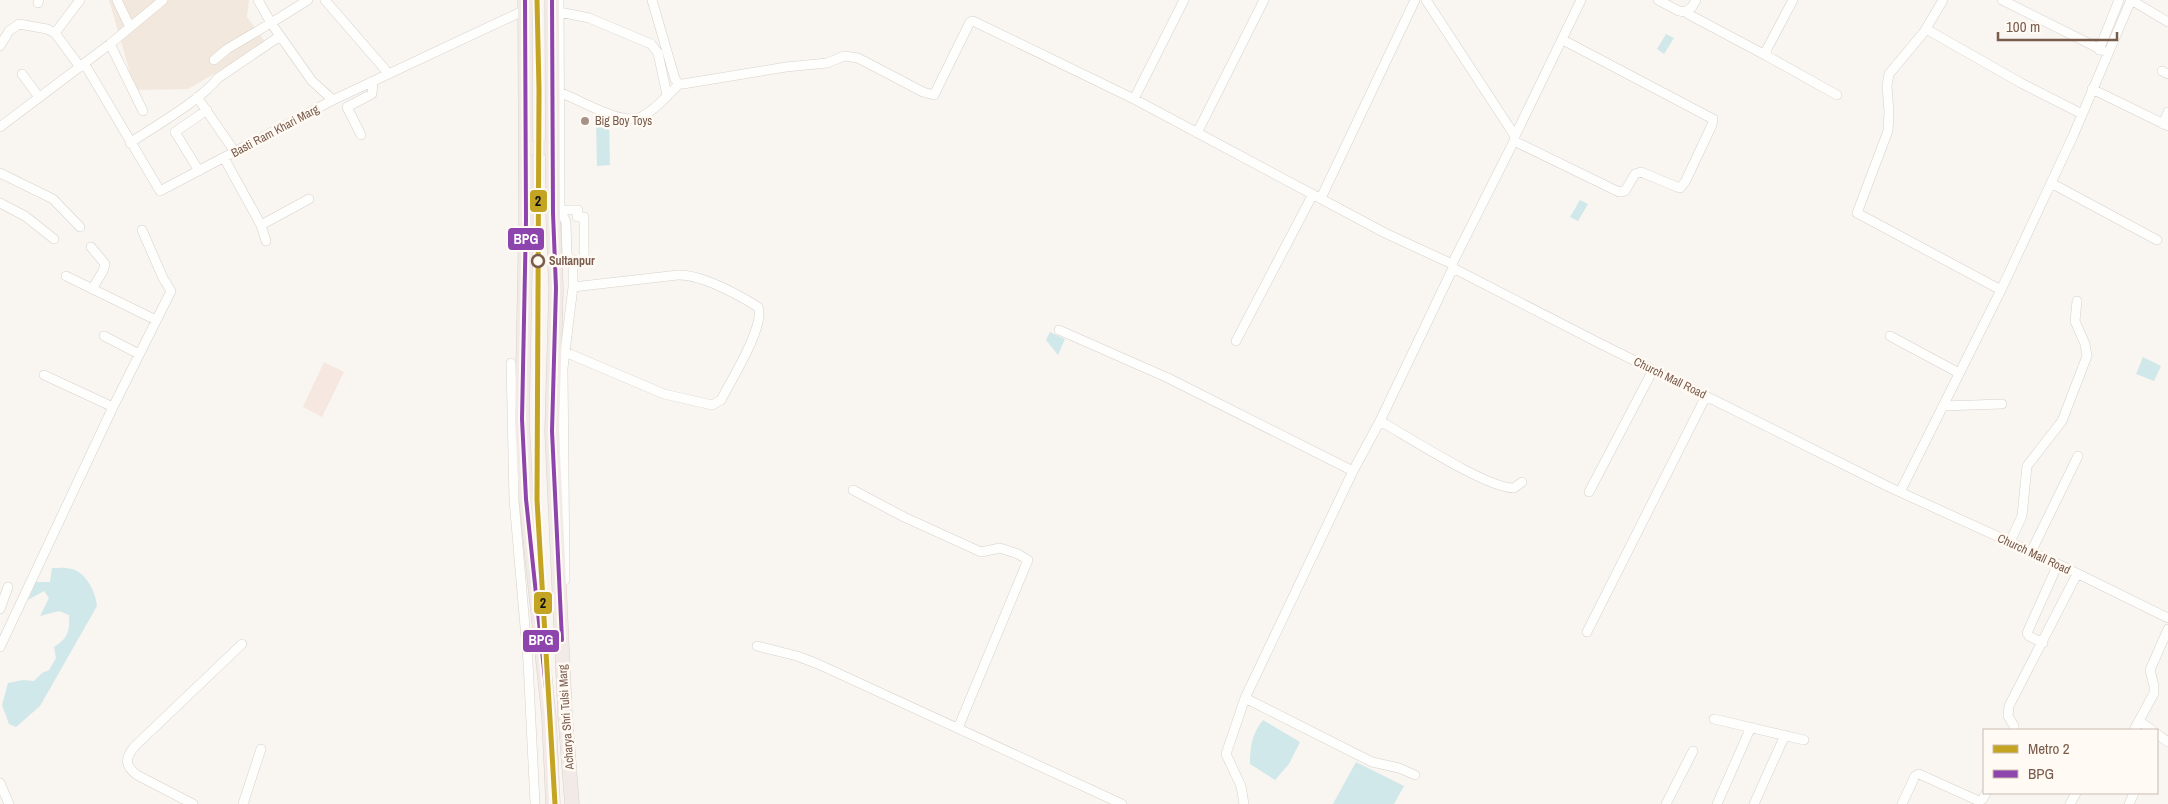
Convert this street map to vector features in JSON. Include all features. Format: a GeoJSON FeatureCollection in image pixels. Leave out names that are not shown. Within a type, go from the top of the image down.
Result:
{"type":"FeatureCollection","features":[{"type":"Feature","properties":{"kind":"highway","name":"Acharya Shri Tulsi Marg"},"geometry":{"type":"LineString","coordinates":[[525,5],[526,148],[523,426],[526,499],[549,717],[553,804]]}},
{"type":"Feature","properties":{"kind":"highway","name":"Acharya Shri Tulsi Marg"},"geometry":{"type":"LineString","coordinates":[[556,6],[552,148],[556,288],[552,432],[565,714],[572,804]]}},
{"type":"Feature","properties":{"kind":"highway"},"geometry":{"type":"LineString","coordinates":[[526,148],[552,148]]}},
{"type":"Feature","properties":{"kind":"street"},"geometry":{"type":"LineString","coordinates":[[0,46],[9,32],[19,24],[47,29],[56,33],[80,0]]}},
{"type":"Feature","properties":{"kind":"street"},"geometry":{"type":"LineString","coordinates":[[117,0],[130,27]]}},
{"type":"Feature","properties":{"kind":"street"},"geometry":{"type":"LineString","coordinates":[[0,127],[110,44],[163,0]]}},
{"type":"Feature","properties":{"kind":"street"},"geometry":{"type":"LineString","coordinates":[[258,0],[271,23],[312,81],[333,100]]}},
{"type":"Feature","properties":{"kind":"street"},"geometry":{"type":"LineString","coordinates":[[214,60],[227,49],[308,0]]}},
{"type":"Feature","properties":{"kind":"street"},"geometry":{"type":"LineString","coordinates":[[561,93],[612,115],[629,119],[642,116],[679,84],[675,79],[652,0]]}},
{"type":"Feature","properties":{"kind":"street"},"geometry":{"type":"LineString","coordinates":[[1134,99],[1184,0]]}},
{"type":"Feature","properties":{"kind":"street"},"geometry":{"type":"LineString","coordinates":[[1197,133],[1264,0]]}},
{"type":"Feature","properties":{"kind":"street"},"geometry":{"type":"LineString","coordinates":[[1236,341],[1317,196],[1415,0]]}},
{"type":"Feature","properties":{"kind":"street"},"geometry":{"type":"LineString","coordinates":[[1426,0],[1514,139],[1619,192],[1625,191],[1635,174],[1641,172],[1680,188],[1685,182],[1712,125],[1713,119],[1563,40]]}},
{"type":"Feature","properties":{"kind":"street"},"geometry":{"type":"LineString","coordinates":[[1244,804],[1241,786],[1226,754],[1245,698],[1582,0]]}},
{"type":"Feature","properties":{"kind":"street"},"geometry":{"type":"LineString","coordinates":[[1658,0],[1679,12],[1685,12],[1692,7],[1696,0]]}},
{"type":"Feature","properties":{"kind":"street"},"geometry":{"type":"LineString","coordinates":[[1767,56],[1767,49],[1793,0]]}},
{"type":"Feature","properties":{"kind":"street"},"geometry":{"type":"LineString","coordinates":[[1943,0],[1926,29],[1889,74],[1887,86],[1888,131],[1857,213],[2001,290]]}},
{"type":"Feature","properties":{"kind":"street"},"geometry":{"type":"LineString","coordinates":[[2002,0],[2108,54]]}},
{"type":"Feature","properties":{"kind":"street"},"geometry":{"type":"LineString","coordinates":[[2099,50],[2119,0]]}},
{"type":"Feature","properties":{"kind":"street"},"geometry":{"type":"LineString","coordinates":[[1900,492],[2001,290],[2082,114],[2131,0],[2168,22]]}},
{"type":"Feature","properties":{"kind":"street"},"geometry":{"type":"LineString","coordinates":[[327,1],[389,74]]}},
{"type":"Feature","properties":{"kind":"street","name":"Basti Ram Khari Marg"},"geometry":{"type":"LineString","coordinates":[[56,33],[82,65],[160,191],[333,100],[389,74],[525,5]]}},
{"type":"Feature","properties":{"kind":"street"},"geometry":{"type":"LineString","coordinates":[[578,804],[567,664],[563,436],[563,368],[574,287],[573,261],[567,256],[566,222],[560,210],[561,93],[556,6],[651,44],[658,53],[667,95]]}},
{"type":"Feature","properties":{"kind":"street"},"geometry":{"type":"LineString","coordinates":[[1688,14],[1837,95]]}},
{"type":"Feature","properties":{"kind":"street","name":"Church Mall Road"},"geometry":{"type":"LineString","coordinates":[[679,84],[691,84],[786,67],[827,64],[848,55],[858,58],[923,92],[934,95],[972,20],[1134,99],[1385,232],[1653,370],[1900,492],[2058,564],[2168,618]]}},
{"type":"Feature","properties":{"kind":"street"},"geometry":{"type":"LineString","coordinates":[[1926,29],[2021,83],[2082,114]]}},
{"type":"Feature","properties":{"kind":"street"},"geometry":{"type":"LineString","coordinates":[[130,142],[197,97],[218,78],[280,36]]}},
{"type":"Feature","properties":{"kind":"street"},"geometry":{"type":"LineString","coordinates":[[110,44],[143,111]]}},
{"type":"Feature","properties":{"kind":"street"},"geometry":{"type":"LineString","coordinates":[[22,74],[39,97]]}},
{"type":"Feature","properties":{"kind":"street"},"geometry":{"type":"LineString","coordinates":[[361,135],[347,107],[372,94],[374,81]]}},
{"type":"Feature","properties":{"kind":"street"},"geometry":{"type":"LineString","coordinates":[[2092,89],[2166,125],[2168,112]]}},
{"type":"Feature","properties":{"kind":"street"},"geometry":{"type":"LineString","coordinates":[[197,97],[235,152]]}},
{"type":"Feature","properties":{"kind":"street"},"geometry":{"type":"LineString","coordinates":[[199,171],[175,132],[207,110]]}},
{"type":"Feature","properties":{"kind":"street"},"geometry":{"type":"LineString","coordinates":[[224,158],[261,225],[266,241]]}},
{"type":"Feature","properties":{"kind":"street"},"geometry":{"type":"LineString","coordinates":[[0,173],[53,199],[80,227]]}},
{"type":"Feature","properties":{"kind":"street"},"geometry":{"type":"LineString","coordinates":[[2051,183],[2157,240]]}},
{"type":"Feature","properties":{"kind":"street"},"geometry":{"type":"LineString","coordinates":[[261,225],[309,199]]}},
{"type":"Feature","properties":{"kind":"street"},"geometry":{"type":"LineString","coordinates":[[0,203],[25,216],[54,239]]}},
{"type":"Feature","properties":{"kind":"street"},"geometry":{"type":"LineString","coordinates":[[560,210],[578,210],[577,217],[584,217],[584,258],[573,261]]}},
{"type":"Feature","properties":{"kind":"street"},"geometry":{"type":"LineString","coordinates":[[0,648],[113,407],[172,292],[162,278],[142,230]]}},
{"type":"Feature","properties":{"kind":"street"},"geometry":{"type":"LineString","coordinates":[[91,247],[105,264],[104,271],[92,289]]}},
{"type":"Feature","properties":{"kind":"street"},"geometry":{"type":"LineString","coordinates":[[565,352],[664,394],[712,405],[721,400],[751,342],[760,313],[758,307],[748,301],[688,276],[678,275],[574,287]]}},
{"type":"Feature","properties":{"kind":"street"},"geometry":{"type":"LineString","coordinates":[[66,276],[156,320]]}},
{"type":"Feature","properties":{"kind":"street"},"geometry":{"type":"LineString","coordinates":[[2010,542],[2022,516],[2027,466],[2062,421],[2086,356],[2085,344],[2075,321],[2077,301]]}},
{"type":"Feature","properties":{"kind":"street"},"geometry":{"type":"LineString","coordinates":[[1059,330],[1168,378],[1353,471]]}},
{"type":"Feature","properties":{"kind":"street"},"geometry":{"type":"LineString","coordinates":[[104,336],[139,354]]}},
{"type":"Feature","properties":{"kind":"street"},"geometry":{"type":"LineString","coordinates":[[1890,336],[1958,373]]}},
{"type":"Feature","properties":{"kind":"street"},"geometry":{"type":"LineString","coordinates":[[511,363],[514,500],[528,661],[535,804]]}},
{"type":"Feature","properties":{"kind":"street"},"geometry":{"type":"LineString","coordinates":[[1589,492],[1653,370]]}},
{"type":"Feature","properties":{"kind":"street"},"geometry":{"type":"LineString","coordinates":[[44,375],[113,407]]}},
{"type":"Feature","properties":{"kind":"street"},"geometry":{"type":"LineString","coordinates":[[1587,632],[1706,396]]}},
{"type":"Feature","properties":{"kind":"street"},"geometry":{"type":"LineString","coordinates":[[1943,406],[2002,404]]}},
{"type":"Feature","properties":{"kind":"street"},"geometry":{"type":"LineString","coordinates":[[1380,421],[1458,466],[1501,486],[1514,488],[1522,482]]}},
{"type":"Feature","properties":{"kind":"street"},"geometry":{"type":"LineString","coordinates":[[2031,552],[2078,456]]}},
{"type":"Feature","properties":{"kind":"street"},"geometry":{"type":"LineString","coordinates":[[853,490],[904,517],[981,552],[1000,548],[1018,554],[1028,560],[958,728]]}},
{"type":"Feature","properties":{"kind":"street"},"geometry":{"type":"LineString","coordinates":[[2043,643],[2028,636],[2027,633],[2058,564]]}},
{"type":"Feature","properties":{"kind":"street"},"geometry":{"type":"LineString","coordinates":[[2014,729],[2008,716],[2009,706],[2077,574]]}},
{"type":"Feature","properties":{"kind":"street"},"geometry":{"type":"LineString","coordinates":[[0,609],[8,587]]}},
{"type":"Feature","properties":{"kind":"street"},"geometry":{"type":"LineString","coordinates":[[2135,729],[2154,693],[2150,670],[2168,629]]}},
{"type":"Feature","properties":{"kind":"street"},"geometry":{"type":"LineString","coordinates":[[193,804],[136,775],[129,769],[126,763],[127,758],[135,746],[242,644]]}},
{"type":"Feature","properties":{"kind":"street"},"geometry":{"type":"LineString","coordinates":[[757,646],[806,659],[1122,804]]}},
{"type":"Feature","properties":{"kind":"street"},"geometry":{"type":"LineString","coordinates":[[1245,698],[1372,762],[1399,768],[1416,775]]}},
{"type":"Feature","properties":{"kind":"street"},"geometry":{"type":"LineString","coordinates":[[1714,718],[1804,740]]}},
{"type":"Feature","properties":{"kind":"street"},"geometry":{"type":"LineString","coordinates":[[2139,721],[2151,729]]}},
{"type":"Feature","properties":{"kind":"street"},"geometry":{"type":"LineString","coordinates":[[1717,804],[1751,727]]}},
{"type":"Feature","properties":{"kind":"street"},"geometry":{"type":"LineString","coordinates":[[1754,804],[1785,735]]}},
{"type":"Feature","properties":{"kind":"street"},"geometry":{"type":"LineString","coordinates":[[243,804],[260,749]]}},
{"type":"Feature","properties":{"kind":"street"},"geometry":{"type":"LineString","coordinates":[[1668,803],[1693,751]]}},
{"type":"Feature","properties":{"kind":"street"},"geometry":{"type":"LineString","coordinates":[[1902,804],[1915,776],[1919,774],[1979,800],[1983,799],[1986,794]]}},
{"type":"Feature","properties":{"kind":"street"},"geometry":{"type":"LineString","coordinates":[[0,783],[9,804]]}},
{"type":"Feature","properties":{"kind":"shaded area"},"geometry":{"type":"Polygon","coordinates":[[[109,0],[249,0],[247,17],[266,43],[188,89],[135,90],[109,0]]]}},
{"type":"Feature","properties":{"kind":"shaded area"},"geometry":{"type":"Polygon","coordinates":[[[324,362],[344,372],[322,417],[303,407],[324,362]]]}},
{"type":"Feature","properties":{"kind":"water"},"geometry":{"type":"Polygon","coordinates":[[[1666,34],[1674,38],[1664,54],[1657,49],[1666,34]]]}},
{"type":"Feature","properties":{"kind":"water"},"geometry":{"type":"Polygon","coordinates":[[[609,121],[610,165],[597,166],[596,122],[609,121]]]}},
{"type":"Feature","properties":{"kind":"water"},"geometry":{"type":"Polygon","coordinates":[[[1580,200],[1588,204],[1578,221],[1570,217],[1580,200]]]}},
{"type":"Feature","properties":{"kind":"water"},"geometry":{"type":"Polygon","coordinates":[[[1050,332],[1065,339],[1058,355],[1046,340],[1050,332]]]}},
{"type":"Feature","properties":{"kind":"water"},"geometry":{"type":"Polygon","coordinates":[[[2143,357],[2161,366],[2154,381],[2136,374],[2143,357]]]}},
{"type":"Feature","properties":{"kind":"water"},"geometry":{"type":"Polygon","coordinates":[[[52,568],[69,568],[82,574],[95,595],[97,606],[40,706],[16,727],[9,724],[2,705],[8,683],[23,680],[34,681],[42,673],[49,670],[56,658],[54,647],[65,637],[68,630],[69,615],[59,611],[40,616],[49,598],[44,591],[28,600],[36,582],[50,582],[52,568]]]}},
{"type":"Feature","properties":{"kind":"water"},"geometry":{"type":"Polygon","coordinates":[[[1263,720],[1300,742],[1289,764],[1275,780],[1250,764],[1252,740],[1263,720]]]}},
{"type":"Feature","properties":{"kind":"water"},"geometry":{"type":"Polygon","coordinates":[[[1356,762],[1404,786],[1394,804],[1333,804],[1356,762]]]}},
{"type":"Feature","properties":{"kind":"railway"},"geometry":{"type":"LineString","coordinates":[[527,488],[532,586]]}},
{"type":"Feature","properties":{"kind":"metro line","name":"2"},"geometry":{"type":"LineString","coordinates":[[537,0],[539,89],[537,500],[555,804]]}},
{"type":"Feature","properties":{"kind":"transit line","name":"BPG"},"geometry":{"type":"LineString","coordinates":[[525,0],[526,220],[522,419],[526,499],[549,717],[553,804]]}},
{"type":"Feature","properties":{"kind":"transit line","name":"BPG"},"geometry":{"type":"LineString","coordinates":[[552,0],[553,213],[556,288],[552,431],[562,640]]}},
{"type":"Feature","properties":{"kind":"place","name":"Big Boy Toys"},"geometry":{"type":"Point","coordinates":[585,121]}},
{"type":"Feature","properties":{"kind":"place","name":"Sultanpur"},"geometry":{"type":"Point","coordinates":[538,261]}}]}
